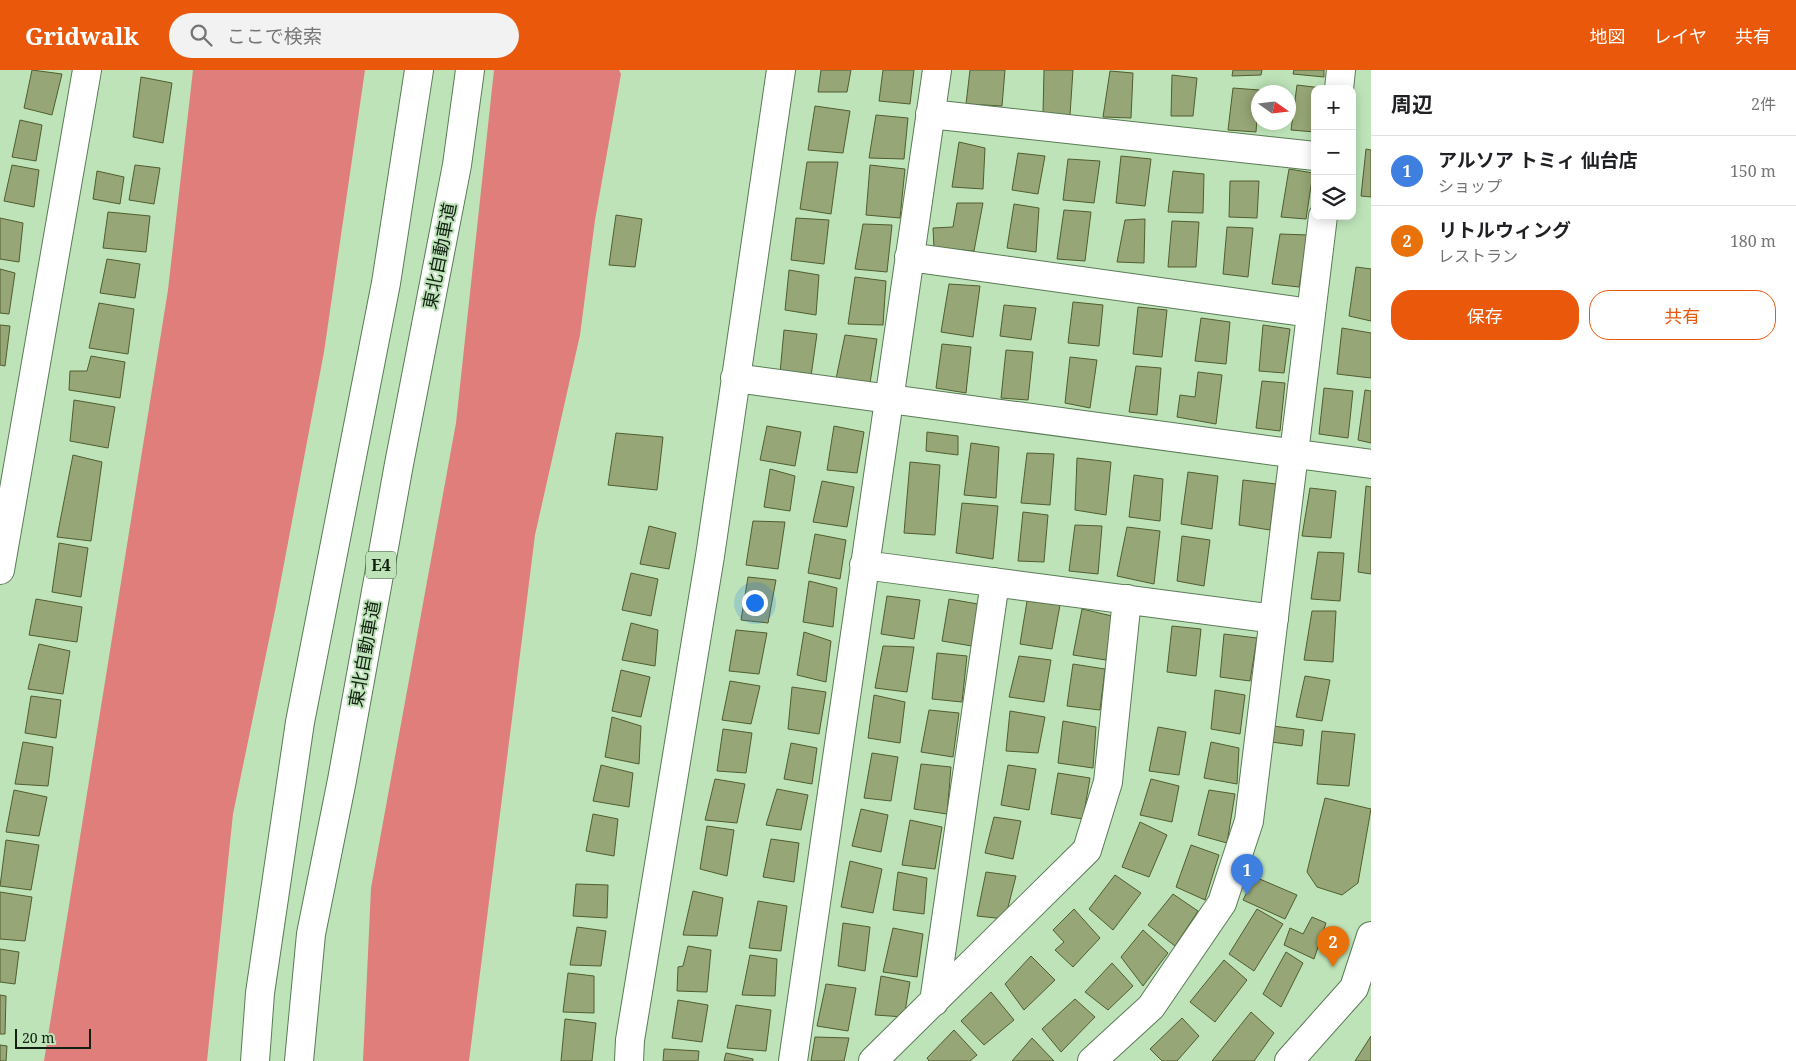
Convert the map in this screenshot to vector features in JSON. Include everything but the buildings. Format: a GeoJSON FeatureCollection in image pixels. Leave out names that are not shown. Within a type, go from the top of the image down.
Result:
{"type":"FeatureCollection","features":[{"type":"Feature","properties":{"kind":"main road"},"geometry":{"type":"LineString","coordinates":[[0,570],[87,70]]}},
{"type":"Feature","properties":{"kind":"main road"},"geometry":{"type":"LineString","coordinates":[[255,1061],[260,993],[300,722],[386,283],[420,70]]}},
{"type":"Feature","properties":{"kind":"main road","name":"東北自動車道"},"geometry":{"type":"LineString","coordinates":[[299,1061],[311,934],[342,780],[399,464],[457,165],[470,70]]}},
{"type":"Feature","properties":{"kind":"main road"},"geometry":{"type":"LineString","coordinates":[[629,1061],[630,1040],[710,556],[781,70]]}},
{"type":"Feature","properties":{"kind":"main road"},"geometry":{"type":"LineString","coordinates":[[793,1061],[937,70]]}},
{"type":"Feature","properties":{"kind":"main road"},"geometry":{"type":"LineString","coordinates":[[1339,85],[1341,70]]}},
{"type":"Feature","properties":{"kind":"main road"},"geometry":{"type":"LineString","coordinates":[[930,114],[1311,156]]}},
{"type":"Feature","properties":{"kind":"main road"},"geometry":{"type":"LineString","coordinates":[[1092,1061],[1151,1007],[1222,903],[1249,821],[1323,220]]}},
{"type":"Feature","properties":{"kind":"main road"},"geometry":{"type":"LineString","coordinates":[[909,257],[1311,313]]}},
{"type":"Feature","properties":{"kind":"main road"},"geometry":{"type":"LineString","coordinates":[[735,378],[1371,464]]}},
{"type":"Feature","properties":{"kind":"main road"},"geometry":{"type":"LineString","coordinates":[[864,565],[1274,619]]}},
{"type":"Feature","properties":{"kind":"main road"},"geometry":{"type":"LineString","coordinates":[[934,1002],[995,582]]}},
{"type":"Feature","properties":{"kind":"main road"},"geometry":{"type":"LineString","coordinates":[[873,1061],[1087,850],[1108,782],[1127,599]]}},
{"type":"Feature","properties":{"kind":"main road"},"geometry":{"type":"LineString","coordinates":[[1290,1061],[1354,988],[1371,936]]}},
{"type":"Feature","properties":{"kind":"shaded area"},"geometry":{"type":"Polygon","coordinates":[[[193,70],[365,70],[324,352],[276,606],[233,814],[207,1061],[44,1061],[168,290],[193,70]]]}},
{"type":"Feature","properties":{"kind":"shaded area"},"geometry":{"type":"Polygon","coordinates":[[[494,70],[619,70],[621,74],[595,220],[580,335],[535,535],[469,1061],[363,1061],[371,888],[456,423],[494,70]]]}},
{"type":"Feature","properties":{"kind":"place","name":"アルソア トミィ 仙台店"},"geometry":{"type":"Point","coordinates":[1247,895]}},
{"type":"Feature","properties":{"kind":"place","name":"リトルウィング"},"geometry":{"type":"Point","coordinates":[1333,967]}}]}
